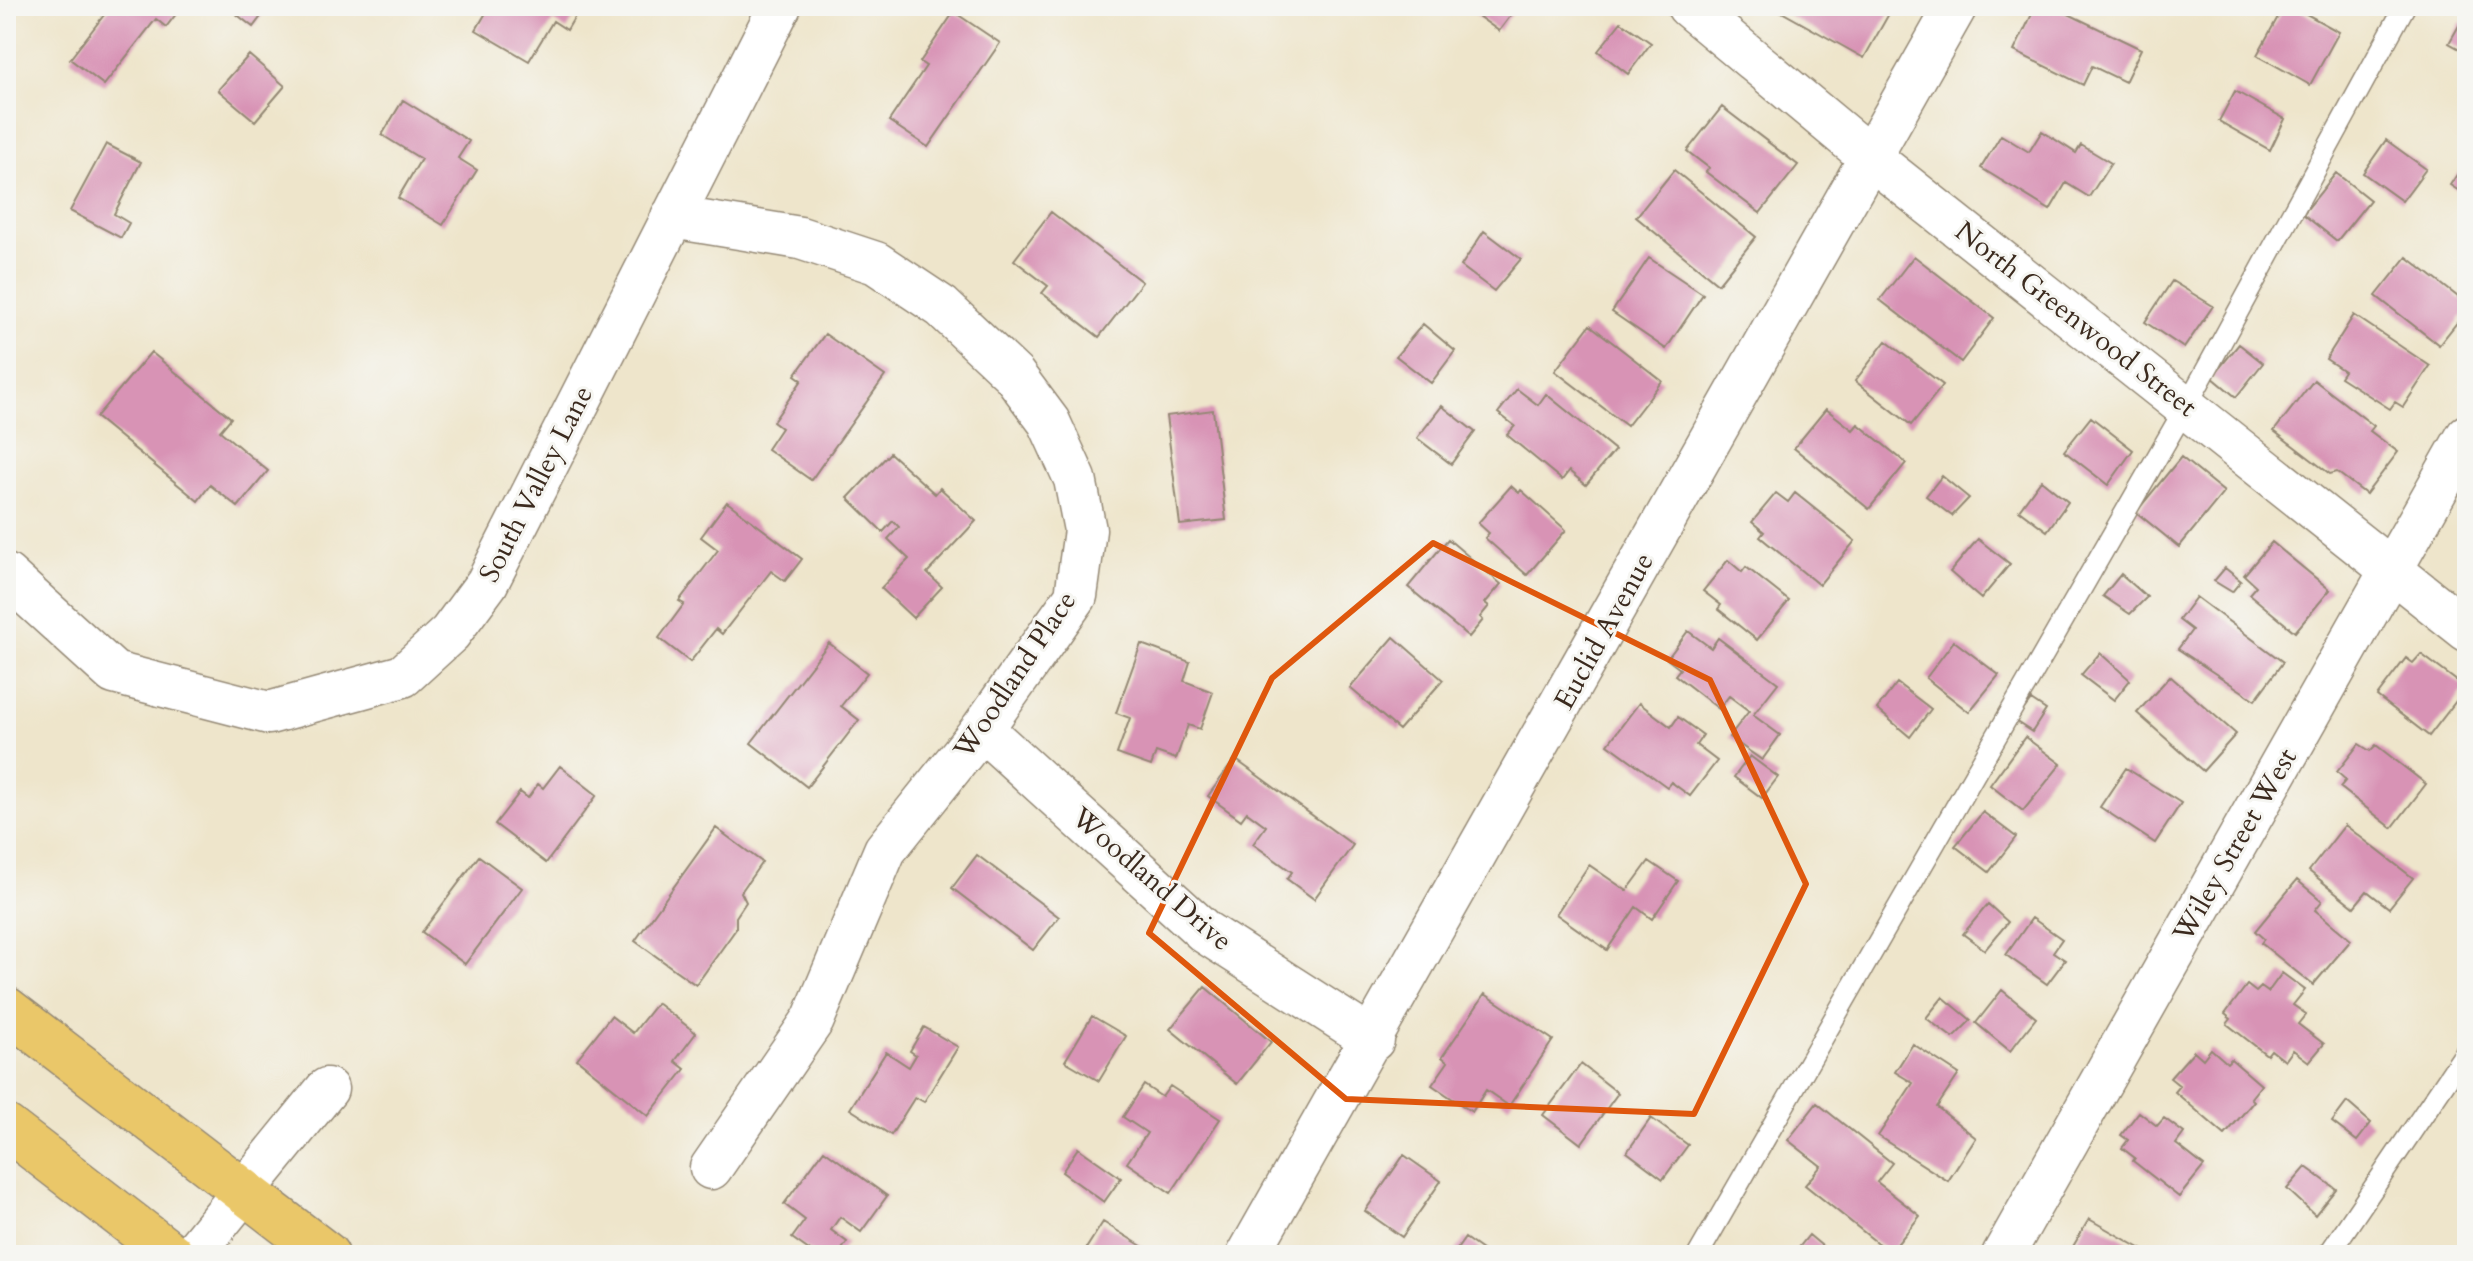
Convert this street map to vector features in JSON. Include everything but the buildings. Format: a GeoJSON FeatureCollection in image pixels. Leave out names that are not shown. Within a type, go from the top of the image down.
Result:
{"type":"FeatureCollection","features":[{"type":"Feature","properties":{"kind":"main road"},"geometry":{"type":"LineString","coordinates":[[6,1009],[327,1255]]}},
{"type":"Feature","properties":{"kind":"main road"},"geometry":{"type":"LineString","coordinates":[[6,1127],[172,1255]]}},
{"type":"Feature","properties":{"kind":"street","name":"South Valley Lane"},"geometry":{"type":"LineString","coordinates":[[6,575],[114,673],[269,713],[403,676],[450,633],[487,583],[780,6]]}},
{"type":"Feature","properties":{"kind":"street","name":"North Greenwood Street"},"geometry":{"type":"LineString","coordinates":[[1688,6],[1871,158],[2187,405],[2467,630]]}},
{"type":"Feature","properties":{"kind":"street","name":"Euclid Avenue"},"geometry":{"type":"LineString","coordinates":[[1248,1255],[1373,1040],[1956,6]]}},
{"type":"Feature","properties":{"kind":"street","name":"Woodland Place"},"geometry":{"type":"LineString","coordinates":[[672,217],[800,238],[876,263],[942,307],[1014,375],[1049,422],[1075,479],[1085,530],[1076,596],[982,729],[885,850],[813,1020],[711,1168]]}},
{"type":"Feature","properties":{"kind":"street","name":"Wiley Street West"},"geometry":{"type":"LineString","coordinates":[[2003,1255],[2467,436]]}},
{"type":"Feature","properties":{"kind":"street","name":"Woodland Drive"},"geometry":{"type":"LineString","coordinates":[[982,729],[1205,932],[1373,1040]]}},
{"type":"Feature","properties":{"kind":"street"},"geometry":{"type":"LineString","coordinates":[[192,1255],[327,1089]]}},
{"type":"Feature","properties":{"kind":"lane"},"geometry":{"type":"LineString","coordinates":[[1698,1255],[2187,405],[2405,6]]}},
{"type":"Feature","properties":{"kind":"lane"},"geometry":{"type":"LineString","coordinates":[[2328,1255],[2467,1050]]}},
{"type":"Feature","properties":{"kind":"highlighted area"},"geometry":{"type":"Polygon","coordinates":[[[1433,543],[1710,680],[1806,884],[1694,1114],[1346,1099],[1149,933],[1272,678],[1433,543]]]}}]}
